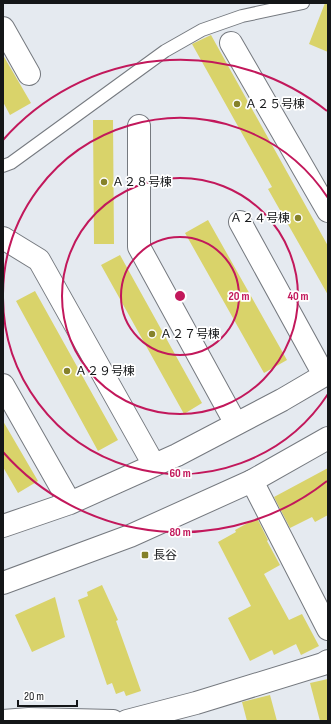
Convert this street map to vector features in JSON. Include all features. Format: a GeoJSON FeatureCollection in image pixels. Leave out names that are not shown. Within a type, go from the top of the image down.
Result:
{"type":"FeatureCollection","features":[{"type":"Feature","properties":{"kind":"street"},"geometry":{"type":"LineString","coordinates":[[3,28],[29,74]]}},
{"type":"Feature","properties":{"kind":"street"},"geometry":{"type":"LineString","coordinates":[[231,43],[328,211]]}},
{"type":"Feature","properties":{"kind":"street"},"geometry":{"type":"LineString","coordinates":[[138,126],[139,247],[236,424]]}},
{"type":"Feature","properties":{"kind":"street"},"geometry":{"type":"LineString","coordinates":[[3,526],[70,503],[177,455],[282,400],[326,374],[240,222]]}},
{"type":"Feature","properties":{"kind":"street"},"geometry":{"type":"LineString","coordinates":[[3,238],[39,260],[154,465]]}},
{"type":"Feature","properties":{"kind":"street"},"geometry":{"type":"LineString","coordinates":[[3,385],[70,503]]}},
{"type":"Feature","properties":{"kind":"street"},"geometry":{"type":"LineString","coordinates":[[3,583],[130,536],[252,481],[328,438]]}},
{"type":"Feature","properties":{"kind":"street"},"geometry":{"type":"LineString","coordinates":[[252,481],[328,628]]}},
{"type":"Feature","properties":{"kind":"street"},"geometry":{"type":"LineString","coordinates":[[127,721],[196,703],[323,664],[328,661]]}},
{"type":"Feature","properties":{"kind":"street"},"geometry":{"type":"LineString","coordinates":[[3,721],[29,719],[113,721]]}},
{"type":"Feature","properties":{"kind":"lane"},"geometry":{"type":"LineString","coordinates":[[3,166],[11,163],[164,51],[202,30],[242,16],[303,3]]}},
{"type":"Feature","properties":{"kind":"building"},"geometry":{"type":"Polygon","coordinates":[[[325,3],[328,3],[328,52],[309,44],[325,3]]]}},
{"type":"Feature","properties":{"kind":"building"},"geometry":{"type":"Polygon","coordinates":[[[211,35],[328,246],[328,295],[268,189],[272,187],[192,44],[211,35]]]}},
{"type":"Feature","properties":{"kind":"building"},"geometry":{"type":"Polygon","coordinates":[[[3,55],[31,103],[10,115],[3,102],[3,55]]]}},
{"type":"Feature","properties":{"kind":"building","name":"Ａ２８号棟"},"geometry":{"type":"Polygon","coordinates":[[[93,120],[113,120],[114,244],[94,244],[93,120]]]}},
{"type":"Feature","properties":{"kind":"building"},"geometry":{"type":"Polygon","coordinates":[[[208,220],[287,360],[264,373],[185,233],[208,220]]]}},
{"type":"Feature","properties":{"kind":"building","name":"Ａ２７号棟"},"geometry":{"type":"Polygon","coordinates":[[[120,255],[202,403],[184,414],[101,265],[120,255]]]}},
{"type":"Feature","properties":{"kind":"building","name":"Ａ２９号棟"},"geometry":{"type":"Polygon","coordinates":[[[35,291],[118,440],[98,451],[16,301],[35,291]]]}},
{"type":"Feature","properties":{"kind":"building"},"geometry":{"type":"Polygon","coordinates":[[[3,421],[38,481],[18,493],[3,467],[3,421]]]}},
{"type":"Feature","properties":{"kind":"building"},"geometry":{"type":"Polygon","coordinates":[[[328,468],[328,515],[315,522],[312,517],[290,528],[274,497],[328,468]]]}},
{"type":"Feature","properties":{"kind":"building"},"geometry":{"type":"Polygon","coordinates":[[[257,518],[280,565],[264,574],[289,620],[302,614],[319,646],[301,655],[296,644],[274,655],[272,650],[250,661],[228,618],[251,606],[218,542],[236,532],[235,530],[257,518]]]}},
{"type":"Feature","properties":{"kind":"building"},"geometry":{"type":"Polygon","coordinates":[[[102,585],[118,620],[116,621],[141,691],[126,696],[124,691],[116,694],[112,683],[107,685],[78,600],[88,596],[87,592],[102,585]]]}},
{"type":"Feature","properties":{"kind":"building"},"geometry":{"type":"Polygon","coordinates":[[[55,597],[65,637],[32,652],[15,615],[55,597]]]}},
{"type":"Feature","properties":{"kind":"building"},"geometry":{"type":"Polygon","coordinates":[[[328,679],[328,721],[320,721],[310,683],[328,679]]]}},
{"type":"Feature","properties":{"kind":"building"},"geometry":{"type":"Polygon","coordinates":[[[270,695],[277,721],[247,721],[242,702],[270,695]]]}},
{"type":"Feature","properties":{"kind":"place","name":"Ａ２５号棟"},"geometry":{"type":"Point","coordinates":[237,104]}},
{"type":"Feature","properties":{"kind":"place","name":"Ａ２８号棟"},"geometry":{"type":"Point","coordinates":[104,182]}},
{"type":"Feature","properties":{"kind":"place","name":"Ａ２４号棟"},"geometry":{"type":"Point","coordinates":[298,218]}},
{"type":"Feature","properties":{"kind":"place","name":"Ａ２７号棟"},"geometry":{"type":"Point","coordinates":[152,334]}},
{"type":"Feature","properties":{"kind":"place","name":"Ａ２９号棟"},"geometry":{"type":"Point","coordinates":[67,371]}},
{"type":"Feature","properties":{"kind":"place","name":"長谷"},"geometry":{"type":"Point","coordinates":[145,555]}}]}
